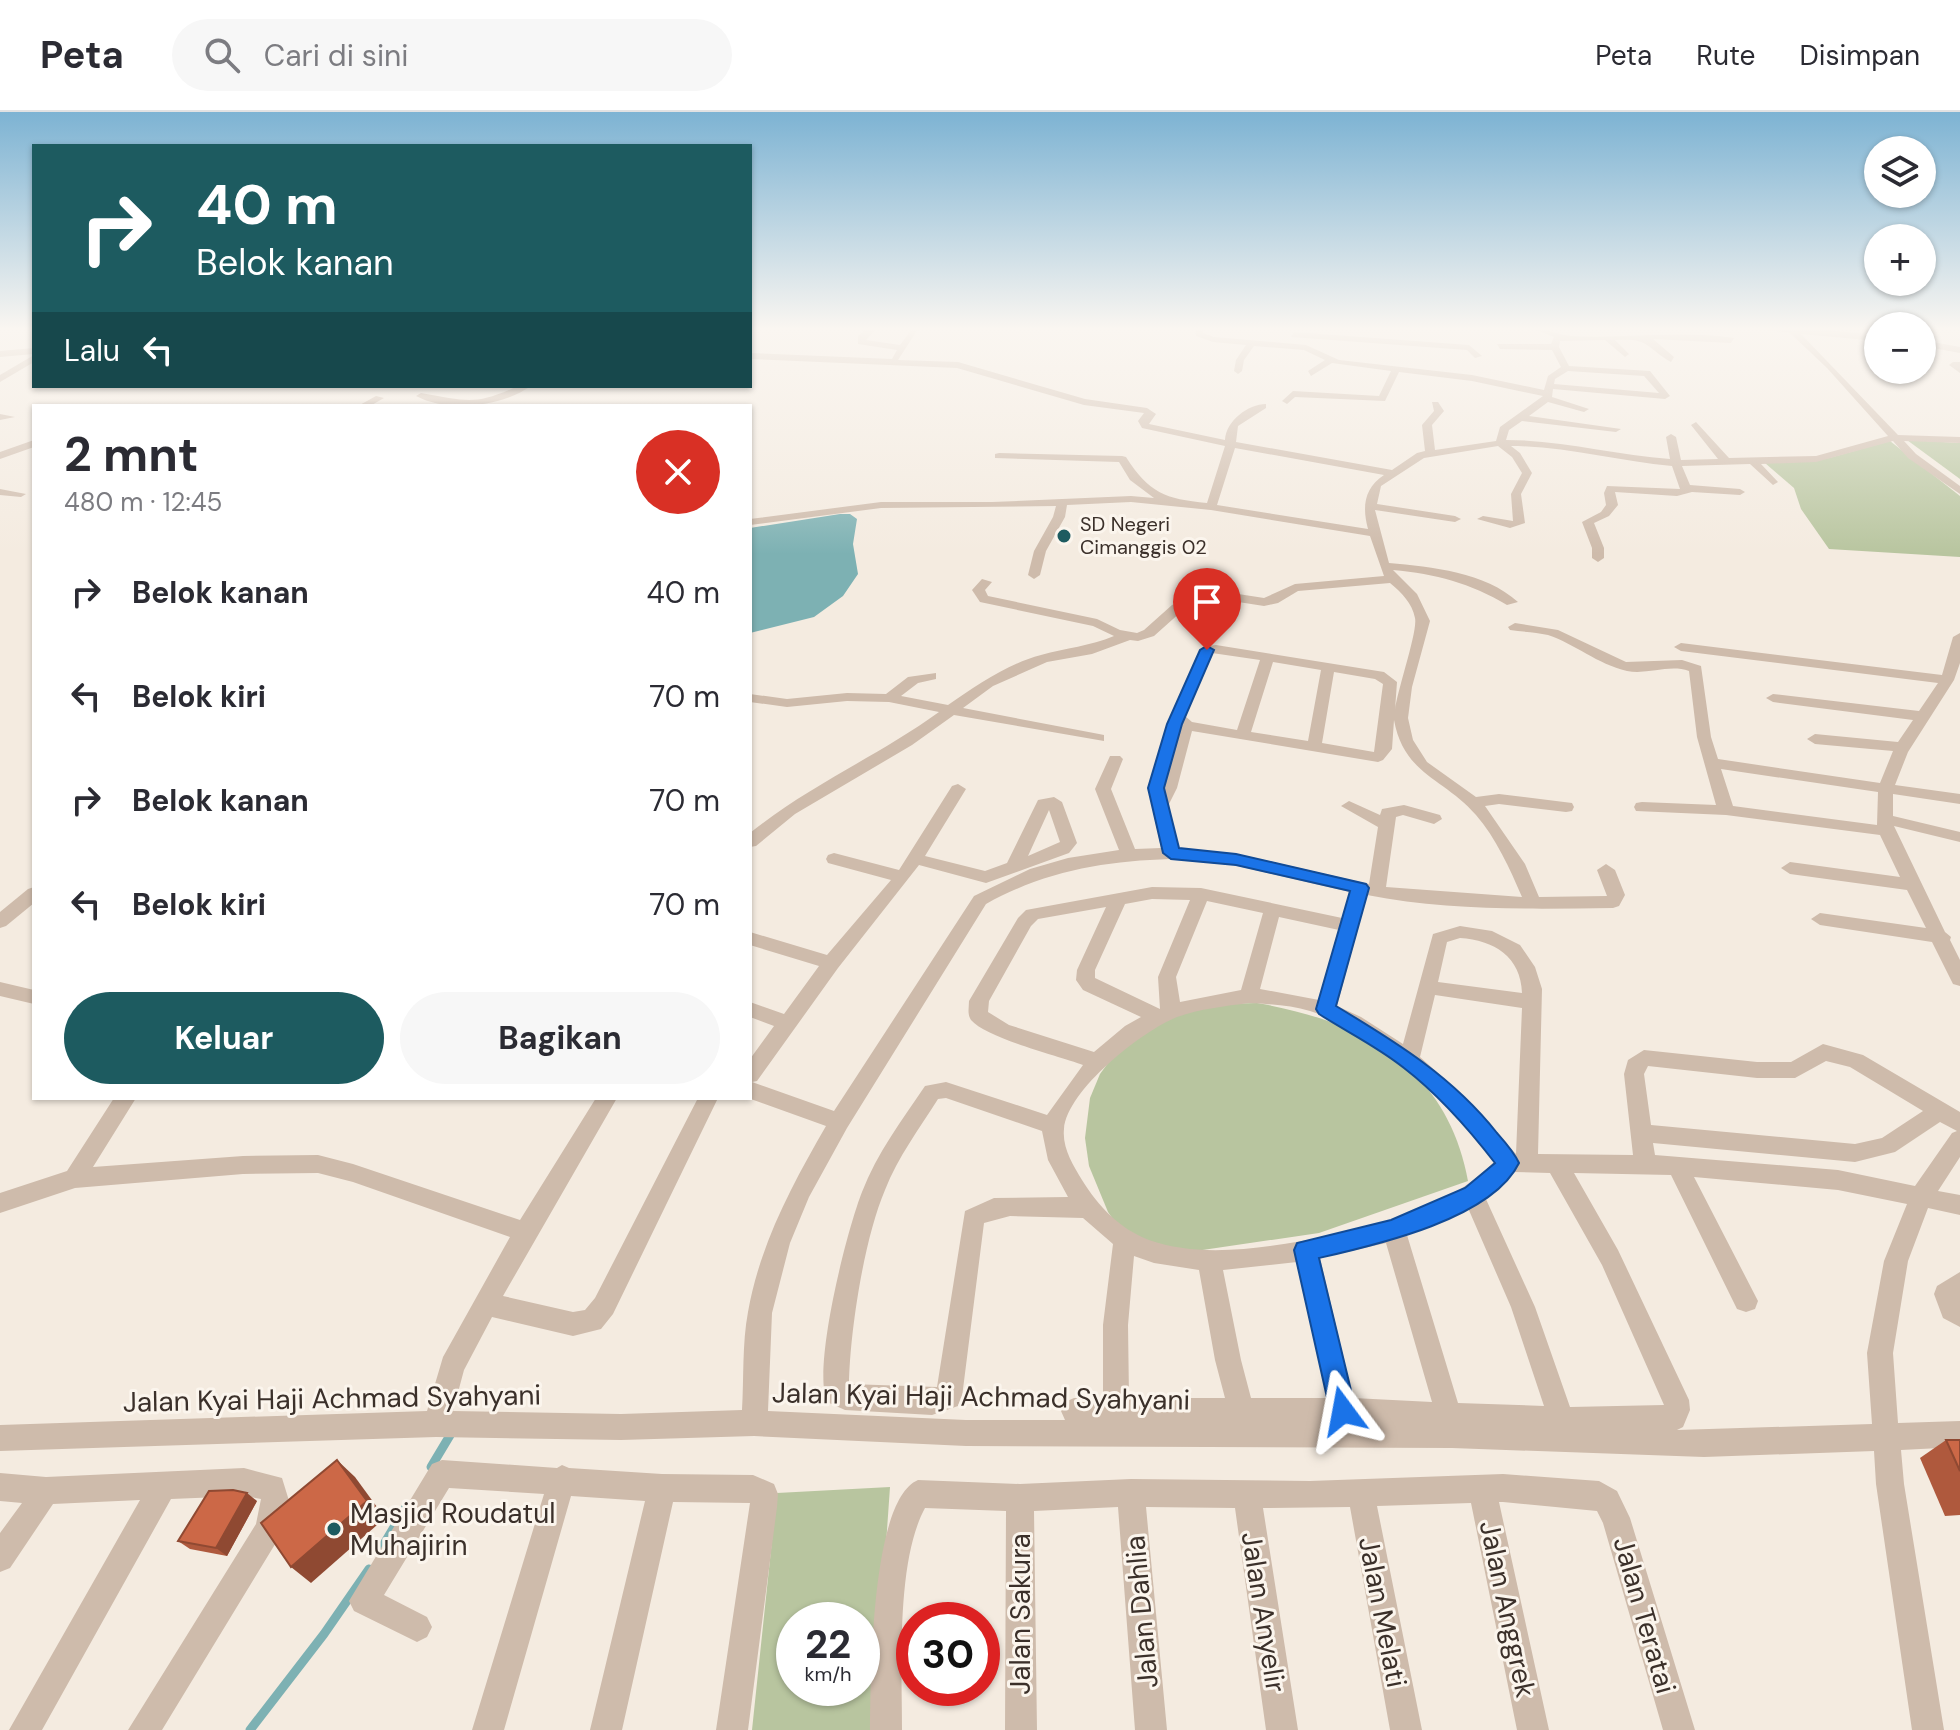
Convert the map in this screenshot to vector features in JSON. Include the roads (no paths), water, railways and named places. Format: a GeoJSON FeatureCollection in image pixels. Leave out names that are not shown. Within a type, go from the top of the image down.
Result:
{"type":"FeatureCollection","features":[{"type":"Feature","properties":{"kind":"street"},"geometry":{"type":"LineString","coordinates":[[1088,403],[1147,411],[1151,414],[1143,421],[1145,426],[1392,473]]}},
{"type":"Feature","properties":{"kind":"street"},"geometry":{"type":"LineString","coordinates":[[1500,443],[1504,429],[1523,418],[1538,403]]}},
{"type":"Feature","properties":{"kind":"street"},"geometry":{"type":"LineString","coordinates":[[1570,403],[1584,409]]}},
{"type":"Feature","properties":{"kind":"street"},"geometry":{"type":"LineString","coordinates":[[1627,403],[1638,404]]}},
{"type":"Feature","properties":{"kind":"street"},"geometry":{"type":"LineString","coordinates":[[1862,403],[1920,464],[1960,491]]}},
{"type":"Feature","properties":{"kind":"street"},"geometry":{"type":"LineString","coordinates":[[1430,453],[1427,425],[1439,411],[1435,404]]}},
{"type":"Feature","properties":{"kind":"street"},"geometry":{"type":"LineString","coordinates":[[1211,507],[1231,444],[1229,433],[1236,421],[1263,406]]}},
{"type":"Feature","properties":{"kind":"street"},"geometry":{"type":"LineString","coordinates":[[1523,418],[1616,429]]}},
{"type":"Feature","properties":{"kind":"street"},"geometry":{"type":"LineString","coordinates":[[1696,425],[1726,462]]}},
{"type":"Feature","properties":{"kind":"street"},"geometry":{"type":"LineString","coordinates":[[1598,558],[1598,548],[1588,522],[1605,514],[1612,505],[1611,488],[1686,492],[1671,437]]}},
{"type":"Feature","properties":{"kind":"street"},"geometry":{"type":"LineString","coordinates":[[1533,903],[1505,845],[1473,802],[1422,765],[1405,740],[1401,718],[1405,687],[1423,621],[1413,597],[1388,572],[1374,533],[1369,506],[1373,488],[1419,456],[1500,443],[1535,443],[1676,463],[1816,459],[1893,438],[1960,440]]}},
{"type":"Feature","properties":{"kind":"street"},"geometry":{"type":"LineString","coordinates":[[1483,519],[1510,525],[1519,523],[1516,494],[1527,473],[1516,455],[1500,443]]}},
{"type":"Feature","properties":{"kind":"street"},"geometry":{"type":"LineString","coordinates":[[0,445],[29,445]]}},
{"type":"Feature","properties":{"kind":"street"},"geometry":{"type":"LineString","coordinates":[[0,456],[29,445]]}},
{"type":"Feature","properties":{"kind":"street"},"geometry":{"type":"LineString","coordinates":[[999,456],[1122,459],[1134,478],[1165,502]]}},
{"type":"Feature","properties":{"kind":"street"},"geometry":{"type":"LineString","coordinates":[[1753,461],[1773,482]]}},
{"type":"Feature","properties":{"kind":"street"},"geometry":{"type":"LineString","coordinates":[[1685,488],[1740,492]]}},
{"type":"Feature","properties":{"kind":"street"},"geometry":{"type":"LineString","coordinates":[[0,492],[21,494]]}},
{"type":"Feature","properties":{"kind":"street"},"geometry":{"type":"LineString","coordinates":[[752,522],[866,506],[1119,499],[1211,507],[1374,533]]}},
{"type":"Feature","properties":{"kind":"street"},"geometry":{"type":"LineString","coordinates":[[1034,575],[1040,551],[1059,517],[1062,501]]}},
{"type":"Feature","properties":{"kind":"street"},"geometry":{"type":"LineString","coordinates":[[1369,506],[1455,519]]}},
{"type":"Feature","properties":{"kind":"street"},"geometry":{"type":"LineString","coordinates":[[752,840],[789,810],[907,742],[988,683],[1044,658],[1105,646],[1127,636],[1149,633],[1177,608],[1199,596],[1219,595],[1264,602],[1274,600],[1290,589],[1388,572],[1451,573],[1480,583],[1512,602]]}},
{"type":"Feature","properties":{"kind":"street"},"geometry":{"type":"LineString","coordinates":[[986,582],[978,590],[984,599],[1097,623],[1127,636]]}},
{"type":"Feature","properties":{"kind":"street"},"geometry":{"type":"LineString","coordinates":[[1515,627],[1556,634],[1571,644],[1620,665],[1636,668],[1676,664],[1692,666],[1698,673],[1699,714],[1726,810]]}},
{"type":"Feature","properties":{"kind":"street"},"geometry":{"type":"LineString","coordinates":[[1960,637],[1950,685],[1920,716],[1900,747],[1886,790],[1885,825],[1960,979]]}},
{"type":"Feature","properties":{"kind":"street"},"geometry":{"type":"LineString","coordinates":[[1681,647],[1950,685]]}},
{"type":"Feature","properties":{"kind":"street"},"geometry":{"type":"LineString","coordinates":[[1171,853],[1159,808],[1169,788],[1180,722],[1207,650],[1379,675],[1390,682],[1384,749],[1378,757],[1180,722]]}},
{"type":"Feature","properties":{"kind":"street"},"geometry":{"type":"LineString","coordinates":[[1243,734],[1268,657]]}},
{"type":"Feature","properties":{"kind":"street"},"geometry":{"type":"LineString","coordinates":[[1314,747],[1328,667]]}},
{"type":"Feature","properties":{"kind":"street"},"geometry":{"type":"LineString","coordinates":[[889,698],[913,680],[931,676]]}},
{"type":"Feature","properties":{"kind":"street"},"geometry":{"type":"LineString","coordinates":[[752,698],[787,703],[847,697],[889,698],[1099,738]]}},
{"type":"Feature","properties":{"kind":"street"},"geometry":{"type":"LineString","coordinates":[[1773,698],[1920,716]]}},
{"type":"Feature","properties":{"kind":"street"},"geometry":{"type":"LineString","coordinates":[[1815,739],[1900,747]]}},
{"type":"Feature","properties":{"kind":"street"},"geometry":{"type":"LineString","coordinates":[[1115,759],[1103,789],[1130,857]]}},
{"type":"Feature","properties":{"kind":"street"},"geometry":{"type":"LineString","coordinates":[[1712,763],[1960,799]]}},
{"type":"Feature","properties":{"kind":"street"},"geometry":{"type":"LineString","coordinates":[[752,1072],[831,963],[903,877],[958,789]]}},
{"type":"Feature","properties":{"kind":"street"},"geometry":{"type":"LineString","coordinates":[[1473,802],[1499,799],[1566,807]]}},
{"type":"Feature","properties":{"kind":"street"},"geometry":{"type":"LineString","coordinates":[[754,1423],[760,1313],[778,1243],[799,1193],[839,1122],[980,900],[1069,843],[1054,802],[1044,804],[1015,865]]}},
{"type":"Feature","properties":{"kind":"street"},"geometry":{"type":"LineString","coordinates":[[1349,806],[1385,824]]}},
{"type":"Feature","properties":{"kind":"street"},"geometry":{"type":"LineString","coordinates":[[1642,807],[1726,810],[1885,825],[1960,837]]}},
{"type":"Feature","properties":{"kind":"street"},"geometry":{"type":"LineString","coordinates":[[1326,1009],[1348,926],[1368,889],[1388,813],[1396,810],[1434,819]]}},
{"type":"Feature","properties":{"kind":"street"},"geometry":{"type":"LineString","coordinates":[[916,859],[986,877],[1015,865],[1171,853],[1236,859],[1368,889],[1533,903],[1613,902],[1616,895],[1606,870]]}},
{"type":"Feature","properties":{"kind":"street"},"geometry":{"type":"LineString","coordinates":[[834,859],[903,877]]}},
{"type":"Feature","properties":{"kind":"street"},"geometry":{"type":"LineString","coordinates":[[1790,868],[1915,885]]}},
{"type":"Feature","properties":{"kind":"street"},"geometry":{"type":"LineString","coordinates":[[1096,1061],[1002,1030],[986,1023],[978,1015],[979,1001],[1029,916],[1152,893],[1201,894],[1348,926]]}},
{"type":"Feature","properties":{"kind":"street"},"geometry":{"type":"LineString","coordinates":[[1165,1014],[1167,977],[1201,894]]}},
{"type":"Feature","properties":{"kind":"street"},"geometry":{"type":"LineString","coordinates":[[0,922],[32,895]]}},
{"type":"Feature","properties":{"kind":"street"},"geometry":{"type":"LineString","coordinates":[[1119,898],[1086,970],[1085,980],[1090,985],[1165,1014]]}},
{"type":"Feature","properties":{"kind":"street"},"geometry":{"type":"LineString","coordinates":[[1249,996],[1273,908]]}},
{"type":"Feature","properties":{"kind":"street"},"geometry":{"type":"LineString","coordinates":[[1820,919],[1942,937]]}},
{"type":"Feature","properties":{"kind":"street"},"geometry":{"type":"LineString","coordinates":[[1409,1060],[1439,939],[1453,932],[1472,932],[1507,942],[1517,951],[1531,976],[1532,1002],[1518,1163]]}},
{"type":"Feature","properties":{"kind":"street"},"geometry":{"type":"LineString","coordinates":[[752,939],[831,963]]}},
{"type":"Feature","properties":{"kind":"street"},"geometry":{"type":"LineString","coordinates":[[1426,987],[1532,1002]]}},
{"type":"Feature","properties":{"kind":"street"},"geometry":{"type":"LineString","coordinates":[[0,989],[32,997]]}},
{"type":"Feature","properties":{"kind":"street"},"geometry":{"type":"LineString","coordinates":[[1518,1163],[1409,1060],[1326,1009],[1275,998],[1249,996],[1220,999],[1165,1014],[1127,1033],[1096,1061],[1053,1126],[1057,1152],[1087,1208],[1107,1228],[1154,1252],[1209,1259],[1306,1250],[1394,1230],[1473,1195],[1518,1163],[1645,1164],[1838,1180],[1960,1205]]}},
{"type":"Feature","properties":{"kind":"street"},"geometry":{"type":"LineString","coordinates":[[752,1010],[787,1023]]}},
{"type":"Feature","properties":{"kind":"street"},"geometry":{"type":"LineString","coordinates":[[1645,1164],[1634,1074],[1635,1066],[1644,1058],[1795,1070],[1823,1052],[1838,1054],[1856,1061],[1960,1123]]}},
{"type":"Feature","properties":{"kind":"street"},"geometry":{"type":"LineString","coordinates":[[1053,1126],[946,1090],[932,1092],[894,1149],[873,1191],[865,1216],[837,1349],[836,1393],[845,1397],[932,1402],[949,1397],[973,1218],[980,1211],[998,1207],[1087,1208]]}},
{"type":"Feature","properties":{"kind":"street"},"geometry":{"type":"LineString","coordinates":[[752,1091],[839,1122]]}},
{"type":"Feature","properties":{"kind":"street"},"geometry":{"type":"LineString","coordinates":[[75,1178],[124,1100]]}},
{"type":"Feature","properties":{"kind":"street"},"geometry":{"type":"LineString","coordinates":[[436,1424],[452,1366],[525,1232],[606,1100]]}},
{"type":"Feature","properties":{"kind":"street"},"geometry":{"type":"LineString","coordinates":[[487,1304],[573,1324],[592,1321],[604,1306],[707,1100]]}},
{"type":"Feature","properties":{"kind":"street"},"geometry":{"type":"LineString","coordinates":[[1639,1133],[1855,1153],[1887,1146],[1938,1112]]}},
{"type":"Feature","properties":{"kind":"street"},"geometry":{"type":"LineString","coordinates":[[1928,1730],[1890,1484],[1880,1353],[1896,1261],[1922,1195],[1960,1139]]}},
{"type":"Feature","properties":{"kind":"street"},"geometry":{"type":"LineString","coordinates":[[0,1203],[75,1178],[243,1165],[318,1164],[525,1232]]}},
{"type":"Feature","properties":{"kind":"street"},"geometry":{"type":"LineString","coordinates":[[1074,1411],[1343,1411],[1562,1420],[1674,1418],[1676,1400],[1610,1258],[1557,1164]]}},
{"type":"Feature","properties":{"kind":"street"},"geometry":{"type":"LineString","coordinates":[[1678,1167],[1746,1301]]}},
{"type":"Feature","properties":{"kind":"street"},"geometry":{"type":"LineString","coordinates":[[1473,1195],[1523,1307],[1562,1420]]}},
{"type":"Feature","properties":{"kind":"street"},"geometry":{"type":"LineString","coordinates":[[1394,1230],[1449,1415]]}},
{"type":"Feature","properties":{"kind":"street"},"geometry":{"type":"LineString","coordinates":[[1117,1411],[1115,1338],[1118,1282],[1125,1239]]}},
{"type":"Feature","properties":{"kind":"street"},"geometry":{"type":"LineString","coordinates":[[1306,1250],[1343,1411]]}},
{"type":"Feature","properties":{"kind":"street"},"geometry":{"type":"LineString","coordinates":[[1209,1259],[1228,1360],[1242,1411]]}},
{"type":"Feature","properties":{"kind":"street"},"geometry":{"type":"LineString","coordinates":[[1960,1283],[1946,1294],[1952,1310],[1960,1315]]}},
{"type":"Feature","properties":{"kind":"street","name":"Jalan Kyai Haji Achmad Syahyani"},"geometry":{"type":"LineString","coordinates":[[0,1438],[436,1424],[621,1427],[754,1423],[966,1433],[1452,1435],[1704,1444],[1960,1434]]}},
{"type":"Feature","properties":{"kind":"street"},"geometry":{"type":"LineString","coordinates":[[417,1627],[364,1601],[442,1474],[562,1479],[662,1488],[753,1489],[764,1494],[732,1730]]}},
{"type":"Feature","properties":{"kind":"street"},"geometry":{"type":"LineString","coordinates":[[488,1730],[562,1479]]}},
{"type":"Feature","properties":{"kind":"street"},"geometry":{"type":"LineString","coordinates":[[0,1487],[46,1491],[244,1482],[272,1488],[276,1504],[267,1531],[144,1730]]}},
{"type":"Feature","properties":{"kind":"street"},"geometry":{"type":"LineString","coordinates":[[25,1730],[163,1487]]}},
{"type":"Feature","properties":{"kind":"street"},"geometry":{"type":"LineString","coordinates":[[606,1730],[662,1488]]}},
{"type":"Feature","properties":{"kind":"street"},"geometry":{"type":"LineString","coordinates":[[886,1730],[887,1672],[898,1551],[910,1503],[918,1494],[1020,1498],[1131,1493],[1361,1494],[1482,1488]]}},
{"type":"Feature","properties":{"kind":"street","name":"Jalan Teratai"},"geometry":{"type":"LineString","coordinates":[[1482,1488],[1589,1493],[1607,1501],[1616,1518],[1679,1730]]}},
{"type":"Feature","properties":{"kind":"street","name":"Jalan Anggrek"},"geometry":{"type":"LineString","coordinates":[[1482,1488],[1533,1730]]}},
{"type":"Feature","properties":{"kind":"street"},"geometry":{"type":"LineString","coordinates":[[0,1558],[46,1491]]}},
{"type":"Feature","properties":{"kind":"street","name":"Jalan Dahlia"},"geometry":{"type":"LineString","coordinates":[[1131,1493],[1151,1730]]}},
{"type":"Feature","properties":{"kind":"street","name":"Jalan Melati"},"geometry":{"type":"LineString","coordinates":[[1361,1494],[1406,1730]]}},
{"type":"Feature","properties":{"kind":"street","name":"Jalan Anyelir"},"geometry":{"type":"LineString","coordinates":[[1247,1495],[1282,1730]]}},
{"type":"Feature","properties":{"kind":"street","name":"Jalan Sakura"},"geometry":{"type":"LineString","coordinates":[[1020,1498],[1021,1730]]}},
{"type":"Feature","properties":{"kind":"water"},"geometry":{"type":"Polygon","coordinates":[[[850,514],[857,519],[853,544],[858,574],[843,596],[814,617],[752,632],[752,528],[850,514]]]}},
{"type":"Feature","properties":{"kind":"waterway"},"geometry":{"type":"LineString","coordinates":[[431,1467],[452,1432]]}},
{"type":"Feature","properties":{"kind":"waterway"},"geometry":{"type":"LineString","coordinates":[[381,1549],[406,1507]]}},
{"type":"Feature","properties":{"kind":"waterway"},"geometry":{"type":"LineString","coordinates":[[250,1730],[324,1634],[369,1569]]}},
{"type":"Feature","properties":{"kind":"place","name":"SD Negeri Cimanggis 02"},"geometry":{"type":"Point","coordinates":[1064,536]}},
{"type":"Feature","properties":{"kind":"place","name":"Masjid Roudatul Muhajirin"},"geometry":{"type":"Point","coordinates":[334,1529]}}]}
